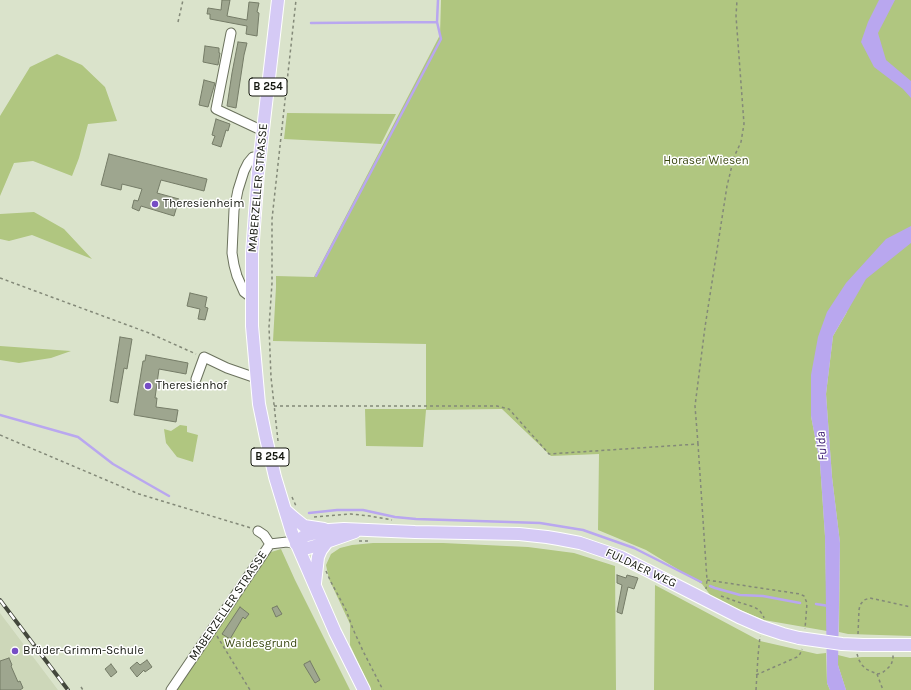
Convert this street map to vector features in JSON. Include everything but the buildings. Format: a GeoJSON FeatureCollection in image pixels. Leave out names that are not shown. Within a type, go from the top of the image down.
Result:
{"type":"FeatureCollection","features":[{"type":"Feature","properties":{"kind":"main road","name":"MABERZELLER STRASSE"},"geometry":{"type":"LineString","coordinates":[[278,0],[260,157],[252,254],[252,326],[259,404],[275,477],[296,544],[335,632],[364,690]]}},
{"type":"Feature","properties":{"kind":"main road"},"geometry":{"type":"LineString","coordinates":[[284,509],[304,526],[328,536],[318,557],[315,586]]}},
{"type":"Feature","properties":{"kind":"main road","name":"FULDAER WEG"},"geometry":{"type":"LineString","coordinates":[[296,544],[308,548],[315,546],[328,536],[361,529],[415,532],[519,534],[547,537],[580,543],[621,557],[739,618],[783,634],[802,636],[834,643],[911,645]]}},
{"type":"Feature","properties":{"kind":"lane"},"geometry":{"type":"LineString","coordinates":[[231,33],[216,109],[263,131]]}},
{"type":"Feature","properties":{"kind":"lane"},"geometry":{"type":"LineString","coordinates":[[252,298],[244,292],[234,265],[232,253],[234,210],[244,171],[248,163],[253,158],[260,157]]}},
{"type":"Feature","properties":{"kind":"lane"},"geometry":{"type":"LineString","coordinates":[[196,379],[204,358],[256,378]]}},
{"type":"Feature","properties":{"kind":"lane"},"geometry":{"type":"LineString","coordinates":[[258,531],[264,535],[270,544]]}},
{"type":"Feature","properties":{"kind":"lane","name":"MABERZELLER STRASSE"},"geometry":{"type":"LineString","coordinates":[[171,690],[270,544],[287,542],[296,544]]}},
{"type":"Feature","properties":{"kind":"path"},"geometry":{"type":"LineString","coordinates":[[178,22],[183,0]]}},
{"type":"Feature","properties":{"kind":"path"},"geometry":{"type":"LineString","coordinates":[[278,444],[271,378],[269,327],[272,283],[272,219],[296,0]]}},
{"type":"Feature","properties":{"kind":"path"},"geometry":{"type":"LineString","coordinates":[[706,590],[707,580],[695,406],[705,327],[727,186],[734,157],[741,142],[744,124],[736,16],[737,0]]}},
{"type":"Feature","properties":{"kind":"path"},"geometry":{"type":"LineString","coordinates":[[0,278],[149,333],[204,358]]}},
{"type":"Feature","properties":{"kind":"path"},"geometry":{"type":"LineString","coordinates":[[274,406],[497,406],[509,409],[549,454],[698,444]]}},
{"type":"Feature","properties":{"kind":"path"},"geometry":{"type":"LineString","coordinates":[[0,435],[139,494],[253,528],[258,531]]}},
{"type":"Feature","properties":{"kind":"path"},"geometry":{"type":"LineString","coordinates":[[291,494],[296,506]]}},
{"type":"Feature","properties":{"kind":"path"},"geometry":{"type":"LineString","coordinates":[[357,541],[375,540]]}},
{"type":"Feature","properties":{"kind":"path"},"geometry":{"type":"LineString","coordinates":[[326,570],[346,610],[363,652],[383,690]]}},
{"type":"Feature","properties":{"kind":"path"},"geometry":{"type":"LineString","coordinates":[[707,580],[800,594],[804,596],[807,603],[802,636],[802,650],[797,657],[756,675]]}},
{"type":"Feature","properties":{"kind":"path"},"geometry":{"type":"LineString","coordinates":[[720,596],[754,607],[759,610],[764,619]]}},
{"type":"Feature","properties":{"kind":"path"},"geometry":{"type":"LineString","coordinates":[[893,652],[893,659],[890,665],[882,673],[877,674],[866,669],[862,665],[857,655],[860,644],[860,605],[864,600],[870,598],[911,607]]}},
{"type":"Feature","properties":{"kind":"path"},"geometry":{"type":"LineString","coordinates":[[213,629],[250,690]]}},
{"type":"Feature","properties":{"kind":"path"},"geometry":{"type":"LineString","coordinates":[[756,690],[756,675],[761,634]]}},
{"type":"Feature","properties":{"kind":"path"},"geometry":{"type":"LineString","coordinates":[[877,674],[883,690]]}},
{"type":"Feature","properties":{"kind":"shaded area","name":"Brüder-Grimm-Schule"},"geometry":{"type":"Polygon","coordinates":[[[0,613],[58,690],[0,690],[0,613]]]}},
{"type":"Feature","properties":{"kind":"green space","name":"Horaser Wiesen"},"geometry":{"type":"Polygon","coordinates":[[[441,0],[911,0],[911,636],[848,634],[839,632],[840,543],[832,477],[826,394],[833,336],[847,312],[832,316],[811,416],[820,463],[825,536],[827,631],[764,620],[740,610],[711,596],[702,584],[646,550],[598,530],[599,454],[551,456],[502,409],[426,410],[423,447],[366,446],[365,409],[426,409],[426,344],[273,341],[276,276],[314,277],[440,35],[441,0]]]}},
{"type":"Feature","properties":{"kind":"green space"},"geometry":{"type":"Polygon","coordinates":[[[57,54],[82,65],[105,87],[117,121],[88,124],[79,158],[72,176],[33,161],[14,163],[0,196],[0,116],[30,67],[57,54]]]}},
{"type":"Feature","properties":{"kind":"green space"},"geometry":{"type":"Polygon","coordinates":[[[287,113],[396,114],[381,144],[284,139],[287,113]]]}},
{"type":"Feature","properties":{"kind":"green space"},"geometry":{"type":"Polygon","coordinates":[[[34,212],[64,229],[92,259],[32,235],[9,241],[0,239],[0,214],[34,212]]]}},
{"type":"Feature","properties":{"kind":"green space"},"geometry":{"type":"Polygon","coordinates":[[[0,346],[71,351],[51,358],[19,363],[0,360],[0,346]]]}},
{"type":"Feature","properties":{"kind":"green space"},"geometry":{"type":"Polygon","coordinates":[[[180,425],[187,426],[187,432],[198,435],[193,462],[177,457],[166,443],[164,429],[171,431],[180,425]]]}},
{"type":"Feature","properties":{"kind":"green space"},"geometry":{"type":"Polygon","coordinates":[[[373,543],[443,543],[528,547],[574,553],[615,566],[616,690],[371,690],[350,645],[350,624],[329,579],[326,565],[331,554],[340,548],[373,543]]]}},
{"type":"Feature","properties":{"kind":"green space","name":"Waidesgrund"},"geometry":{"type":"Polygon","coordinates":[[[281,549],[350,690],[175,690],[259,570],[268,553],[281,549]]]}},
{"type":"Feature","properties":{"kind":"green space"},"geometry":{"type":"Polygon","coordinates":[[[655,585],[760,641],[817,654],[826,653],[827,683],[830,690],[654,690],[655,585]]]}},
{"type":"Feature","properties":{"kind":"green space"},"geometry":{"type":"Polygon","coordinates":[[[838,655],[850,658],[911,657],[911,690],[846,690],[838,665],[838,655]]]}},
{"type":"Feature","properties":{"kind":"water"},"geometry":{"type":"Polygon","coordinates":[[[879,0],[895,0],[878,33],[886,60],[911,81],[911,98],[903,89],[874,67],[861,42],[868,22],[879,0]]]}},
{"type":"Feature","properties":{"kind":"water","name":"Fulda"},"geometry":{"type":"Polygon","coordinates":[[[911,226],[911,243],[866,279],[833,336],[826,394],[832,477],[840,543],[838,665],[846,690],[830,690],[827,683],[825,536],[820,463],[811,416],[811,375],[818,337],[827,312],[846,283],[886,239],[911,226]]]}},
{"type":"Feature","properties":{"kind":"waterway"},"geometry":{"type":"LineString","coordinates":[[316,276],[441,39],[437,22],[438,0]]}},
{"type":"Feature","properties":{"kind":"waterway"},"geometry":{"type":"LineString","coordinates":[[311,23],[437,22]]}},
{"type":"Feature","properties":{"kind":"waterway"},"geometry":{"type":"LineString","coordinates":[[0,415],[78,437],[113,464],[169,496]]}},
{"type":"Feature","properties":{"kind":"waterway"},"geometry":{"type":"LineString","coordinates":[[309,513],[337,510],[363,510],[395,517],[416,519],[540,523],[583,530],[634,548],[701,582]]}},
{"type":"Feature","properties":{"kind":"waterway"},"geometry":{"type":"LineString","coordinates":[[710,586],[740,595],[763,596],[800,603]]}},
{"type":"Feature","properties":{"kind":"waterway"},"geometry":{"type":"LineString","coordinates":[[816,604],[829,606]]}},
{"type":"Feature","properties":{"kind":"railway"},"geometry":{"type":"LineString","coordinates":[[0,600],[68,690]]}},
{"type":"Feature","properties":{"kind":"place","name":"Theresienheim"},"geometry":{"type":"Point","coordinates":[155,204]}},
{"type":"Feature","properties":{"kind":"place","name":"Theresienhof"},"geometry":{"type":"Point","coordinates":[148,386]}},
{"type":"Feature","properties":{"kind":"place","name":"Brüder-Grimm-Schule"},"geometry":{"type":"Point","coordinates":[15,651]}}]}
